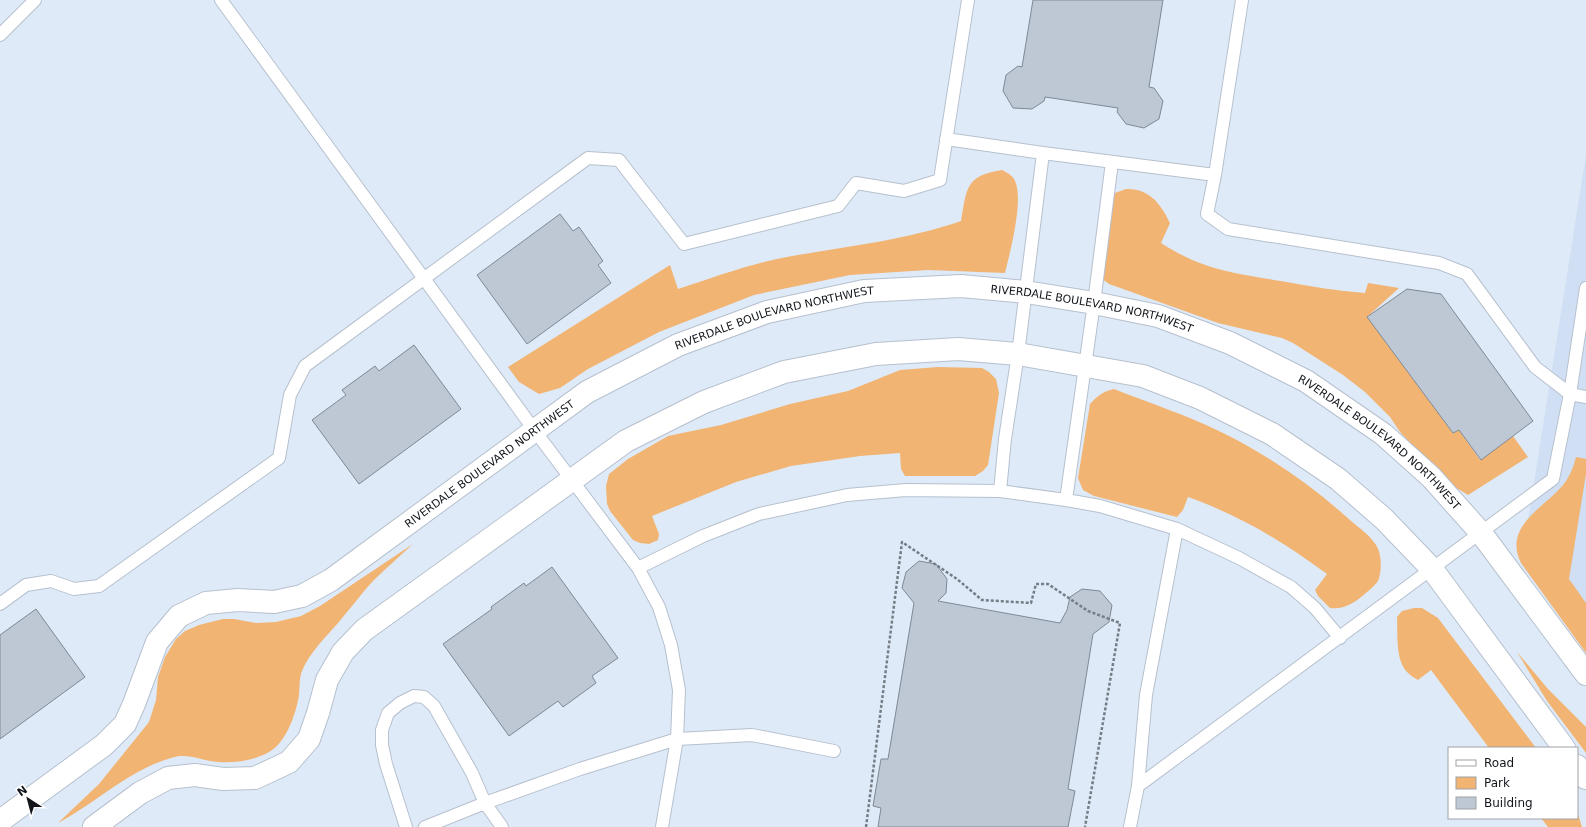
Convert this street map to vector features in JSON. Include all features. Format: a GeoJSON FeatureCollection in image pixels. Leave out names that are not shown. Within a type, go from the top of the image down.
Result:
{"type":"FeatureCollection","features":[{"type":"Feature","properties":{"kind":"street","name":"RIVERDALE BOULEVARD NORTHWEST"},"geometry":{"type":"LineString","coordinates":[[0,821],[104,745],[124,724],[134,704],[157,642],[179,616],[206,603],[238,600],[274,602],[302,596],[330,580],[587,392],[678,345],[767,312],[864,291],[961,286],[1026,292],[1094,303],[1158,316],[1230,343],[1306,381],[1383,434],[1431,477],[1481,533],[1586,674]]}},
{"type":"Feature","properties":{"kind":"street"},"geometry":{"type":"LineString","coordinates":[[94,827],[140,793],[168,778],[195,775],[223,779],[255,778],[289,762],[308,740],[318,713],[327,680],[339,658],[364,630],[626,441],[704,402],[784,372],[876,354],[958,349],[1018,354],[1143,376],[1200,398],[1272,434],[1338,479],[1384,519],[1432,569],[1563,747]]}},
{"type":"Feature","properties":{"kind":"street"},"geometry":{"type":"LineString","coordinates":[[1578,767],[1586,778]]}},
{"type":"Feature","properties":{"kind":"lane"},"geometry":{"type":"LineString","coordinates":[[0,35],[35,0]]}},
{"type":"Feature","properties":{"kind":"lane"},"geometry":{"type":"LineString","coordinates":[[221,0],[535,431],[638,568],[659,607],[671,645],[679,690],[677,739],[662,827]]}},
{"type":"Feature","properties":{"kind":"lane"},"geometry":{"type":"LineString","coordinates":[[0,604],[26,585],[51,581],[74,589],[99,586],[279,458],[290,395],[305,366],[588,158],[619,160],[684,244],[838,206],[856,183],[904,191],[940,180],[968,0]]}},
{"type":"Feature","properties":{"kind":"lane"},"geometry":{"type":"LineString","coordinates":[[1242,0],[1216,175],[1207,214],[1228,229],[1439,263],[1468,274],[1535,368],[1570,394],[1586,397]]}},
{"type":"Feature","properties":{"kind":"lane"},"geometry":{"type":"LineString","coordinates":[[946,139],[1216,175]]}},
{"type":"Feature","properties":{"kind":"lane"},"geometry":{"type":"LineString","coordinates":[[1000,491],[1005,440],[1018,354],[1043,153]]}},
{"type":"Feature","properties":{"kind":"lane"},"geometry":{"type":"LineString","coordinates":[[1066,500],[1112,162]]}},
{"type":"Feature","properties":{"kind":"lane"},"geometry":{"type":"LineString","coordinates":[[1138,786],[1553,479],[1570,394],[1586,288]]}},
{"type":"Feature","properties":{"kind":"lane"},"geometry":{"type":"LineString","coordinates":[[638,568],[703,536],[759,514],[846,495],[906,490],[1000,491],[1100,506],[1177,529],[1239,558],[1290,587],[1315,608],[1340,638]]}},
{"type":"Feature","properties":{"kind":"lane"},"geometry":{"type":"LineString","coordinates":[[1130,827],[1138,786],[1146,695],[1177,529]]}},
{"type":"Feature","properties":{"kind":"lane"},"geometry":{"type":"LineString","coordinates":[[406,827],[386,764],[382,745],[382,730],[388,713],[400,703],[414,696],[424,697],[434,706],[472,773],[485,803],[502,827]]}},
{"type":"Feature","properties":{"kind":"lane"},"geometry":{"type":"LineString","coordinates":[[425,827],[485,803],[580,769],[677,739],[752,735],[834,750]]}},
{"type":"Feature","properties":{"kind":"path"},"geometry":{"type":"LineString","coordinates":[[866,827],[902,542],[957,579],[982,600],[1031,603],[1036,584],[1048,584],[1088,611],[1120,623],[1085,827]]}},
{"type":"Feature","properties":{"kind":"shaded area"},"geometry":{"type":"Polygon","coordinates":[[[1586,155],[1586,621],[1525,539],[1586,155]]]}},
{"type":"Feature","properties":{"kind":"green space"},"geometry":{"type":"Polygon","coordinates":[[[1002,170],[1014,179],[1017,187],[1018,198],[1016,225],[1005,273],[928,270],[850,275],[754,295],[659,332],[588,369],[560,388],[539,394],[519,382],[508,367],[670,265],[678,289],[763,262],[898,238],[940,228],[961,221],[967,192],[974,180],[981,176],[1002,170]]]}},
{"type":"Feature","properties":{"kind":"green space"},"geometry":{"type":"Polygon","coordinates":[[[1126,189],[1134,189],[1148,194],[1163,210],[1170,223],[1161,243],[1176,252],[1205,265],[1233,273],[1344,291],[1365,293],[1368,283],[1399,288],[1367,317],[1453,433],[1459,430],[1480,460],[1513,436],[1528,457],[1468,495],[1455,487],[1417,450],[1400,432],[1390,417],[1365,392],[1343,375],[1293,343],[1282,338],[1218,323],[1109,284],[1098,276],[1110,197],[1115,193],[1126,189]]]}},
{"type":"Feature","properties":{"kind":"green space"},"geometry":{"type":"Polygon","coordinates":[[[938,367],[982,368],[996,379],[999,393],[988,465],[983,471],[975,476],[905,476],[901,469],[900,453],[860,456],[791,466],[736,482],[652,516],[659,534],[658,540],[649,544],[640,543],[633,540],[610,511],[607,504],[606,486],[609,474],[628,459],[668,436],[721,425],[790,404],[848,391],[900,370],[938,367]]]}},
{"type":"Feature","properties":{"kind":"green space"},"geometry":{"type":"Polygon","coordinates":[[[1114,389],[1221,432],[1256,451],[1304,483],[1335,507],[1374,541],[1378,549],[1381,563],[1378,581],[1355,602],[1341,608],[1330,608],[1318,596],[1315,590],[1327,574],[1277,540],[1226,512],[1188,497],[1183,510],[1177,517],[1094,496],[1083,490],[1078,478],[1090,404],[1101,394],[1114,389]]]}},
{"type":"Feature","properties":{"kind":"green space"},"geometry":{"type":"Polygon","coordinates":[[[1576,457],[1586,459],[1586,474],[1569,579],[1586,603],[1586,653],[1521,563],[1517,550],[1517,539],[1521,528],[1536,510],[1555,494],[1565,482],[1571,472],[1576,457]]]}},
{"type":"Feature","properties":{"kind":"green space"},"geometry":{"type":"Polygon","coordinates":[[[413,544],[373,581],[309,658],[301,674],[299,695],[293,719],[285,735],[275,748],[269,752],[248,760],[217,762],[195,757],[181,756],[156,763],[141,770],[58,823],[99,784],[149,722],[156,700],[158,677],[165,657],[176,639],[185,631],[199,625],[223,619],[234,619],[256,623],[276,622],[301,616],[320,606],[413,544]]]}},
{"type":"Feature","properties":{"kind":"green space"},"geometry":{"type":"Polygon","coordinates":[[[1422,608],[1438,618],[1535,747],[1488,747],[1431,670],[1418,680],[1407,672],[1403,667],[1397,638],[1397,617],[1402,611],[1422,608]]]}},
{"type":"Feature","properties":{"kind":"green space"},"geometry":{"type":"Polygon","coordinates":[[[1517,652],[1548,689],[1586,727],[1586,753],[1547,701],[1517,652]]]}},
{"type":"Feature","properties":{"kind":"green space"},"geometry":{"type":"Polygon","coordinates":[[[1578,814],[1582,827],[1548,827],[1542,819],[1578,819],[1578,814]]]}},
{"type":"Feature","properties":{"kind":"building"},"geometry":{"type":"Polygon","coordinates":[[[1033,0],[1163,0],[1149,87],[1154,88],[1163,101],[1159,119],[1144,128],[1126,124],[1117,112],[1118,108],[1045,97],[1044,101],[1032,109],[1013,108],[1003,91],[1006,75],[1018,66],[1022,67],[1033,0]]]}},
{"type":"Feature","properties":{"kind":"building"},"geometry":{"type":"Polygon","coordinates":[[[560,214],[573,231],[579,227],[603,261],[598,265],[611,283],[527,344],[477,275],[560,214]]]}},
{"type":"Feature","properties":{"kind":"building"},"geometry":{"type":"Polygon","coordinates":[[[1407,289],[1441,294],[1533,421],[1481,460],[1459,430],[1453,433],[1367,317],[1407,289]]]}},
{"type":"Feature","properties":{"kind":"building"},"geometry":{"type":"Polygon","coordinates":[[[414,345],[461,409],[359,484],[312,420],[346,395],[342,390],[375,366],[379,371],[414,345]]]}},
{"type":"Feature","properties":{"kind":"building"},"geometry":{"type":"Polygon","coordinates":[[[919,561],[936,564],[947,579],[946,593],[938,601],[1060,623],[1067,610],[1070,597],[1082,589],[1100,591],[1112,605],[1109,622],[1093,634],[1068,789],[1075,791],[1068,827],[878,827],[881,808],[873,806],[881,759],[888,759],[914,603],[902,588],[906,572],[919,561]]]}},
{"type":"Feature","properties":{"kind":"building"},"geometry":{"type":"Polygon","coordinates":[[[552,567],[618,658],[592,676],[596,683],[563,707],[558,701],[509,736],[443,644],[492,609],[491,607],[524,583],[526,586],[552,567]]]}},
{"type":"Feature","properties":{"kind":"building"},"geometry":{"type":"Polygon","coordinates":[[[36,609],[85,677],[0,739],[0,635],[36,609]]]}}]}
